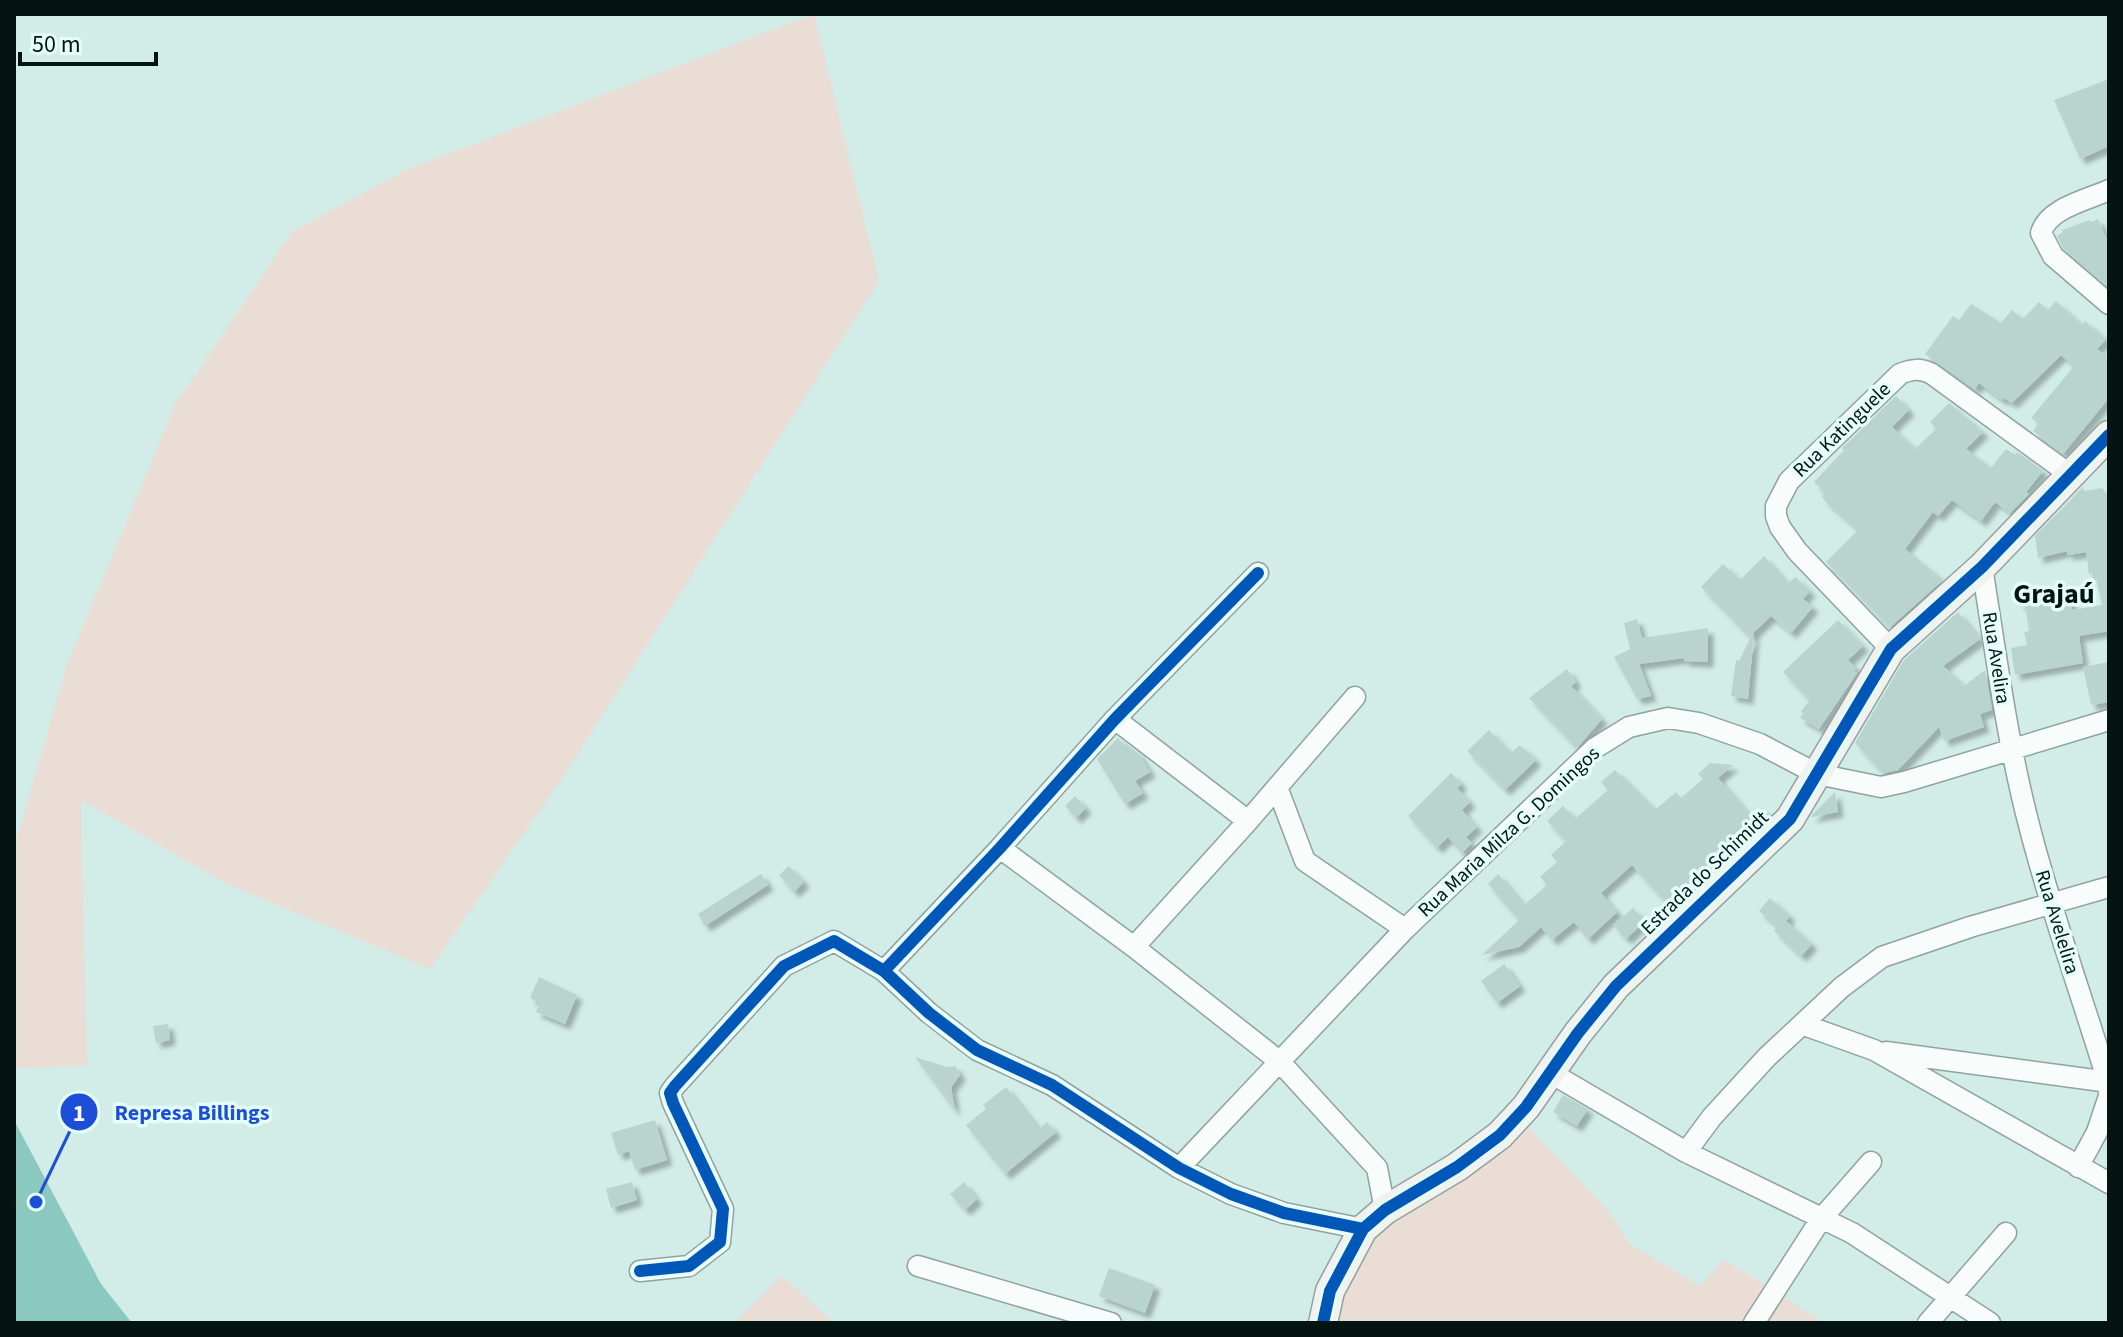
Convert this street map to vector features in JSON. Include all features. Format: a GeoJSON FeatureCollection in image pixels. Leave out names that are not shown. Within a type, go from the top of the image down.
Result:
{"type":"FeatureCollection","features":[{"type":"Feature","properties":{"kind":"street"},"geometry":{"type":"LineString","coordinates":[[2109,190],[2052,215],[2041,233],[2053,256],[2109,304]]}},
{"type":"Feature","properties":{"kind":"street","name":"Rua Katinguele"},"geometry":{"type":"LineString","coordinates":[[1891,649],[1797,551],[1780,527],[1776,506],[1789,481],[1900,374],[1911,369],[1922,369],[1932,374],[2072,476]]}},
{"type":"Feature","properties":{"kind":"street","name":"Estrada do Schimidt"},"geometry":{"type":"LineString","coordinates":[[1323,1323],[1330,1291],[1363,1229],[1385,1210],[1457,1167],[1500,1135],[1616,986],[1790,819],[1891,649],[1982,567],[2109,435]]}},
{"type":"Feature","properties":{"kind":"street","name":"Rua Avelira"},"geometry":{"type":"LineString","coordinates":[[1982,567],[2011,749]]}},
{"type":"Feature","properties":{"kind":"street"},"geometry":{"type":"LineString","coordinates":[[884,971],[1115,719],[1258,573]]}},
{"type":"Feature","properties":{"kind":"street"},"geometry":{"type":"LineString","coordinates":[[1134,947],[1355,697]]}},
{"type":"Feature","properties":{"kind":"street","name":"Rua Maria Milza G. Domingos"},"geometry":{"type":"LineString","coordinates":[[1179,1168],[1405,929],[1595,748],[1629,727],[1668,718],[1699,723],[1760,744],[1817,774],[1881,787],[2109,720]]}},
{"type":"Feature","properties":{"kind":"street"},"geometry":{"type":"LineString","coordinates":[[1115,719],[1248,821]]}},
{"type":"Feature","properties":{"kind":"street","name":"Rua Avelelira"},"geometry":{"type":"LineString","coordinates":[[2011,749],[2051,905],[2108,1082],[2109,1095],[2097,1132],[2078,1167]]}},
{"type":"Feature","properties":{"kind":"street"},"geometry":{"type":"LineString","coordinates":[[1277,787],[1305,861],[1405,929]]}},
{"type":"Feature","properties":{"kind":"street"},"geometry":{"type":"LineString","coordinates":[[1000,848],[1134,947],[1279,1061],[1377,1168],[1385,1210]]}},
{"type":"Feature","properties":{"kind":"street"},"geometry":{"type":"LineString","coordinates":[[1686,1152],[1743,1083],[1842,987],[1882,957],[1970,927],[2109,887]]}},
{"type":"Feature","properties":{"kind":"street"},"geometry":{"type":"LineString","coordinates":[[640,1271],[689,1266],[720,1242],[723,1209],[670,1093],[784,966],[834,941],[884,971],[929,1013],[977,1050],[1052,1085],[1179,1168],[1231,1194],[1284,1213],[1363,1229]]}},
{"type":"Feature","properties":{"kind":"street"},"geometry":{"type":"LineString","coordinates":[[1804,1025],[1874,1050],[2109,1183]]}},
{"type":"Feature","properties":{"kind":"street"},"geometry":{"type":"LineString","coordinates":[[1874,1050],[2108,1082]]}},
{"type":"Feature","properties":{"kind":"street"},"geometry":{"type":"LineString","coordinates":[[1551,1073],[1686,1152],[1852,1233],[1990,1323]]}},
{"type":"Feature","properties":{"kind":"street"},"geometry":{"type":"LineString","coordinates":[[1754,1323],[1821,1219],[1871,1162]]}},
{"type":"Feature","properties":{"kind":"street"},"geometry":{"type":"LineString","coordinates":[[1928,1323],[2006,1233]]}},
{"type":"Feature","properties":{"kind":"street"},"geometry":{"type":"LineString","coordinates":[[918,1266],[1111,1323]]}},
{"type":"Feature","properties":{"kind":"shaded area"},"geometry":{"type":"Polygon","coordinates":[[[814,14],[879,281],[563,777],[430,969],[227,884],[81,800],[87,1066],[14,1068],[14,849],[67,665],[175,405],[292,232],[406,170],[814,14]]]}},
{"type":"Feature","properties":{"kind":"shaded area"},"geometry":{"type":"Polygon","coordinates":[[[1526,1124],[1607,1210],[1630,1244],[1700,1286],[1724,1259],[1824,1323],[1336,1323],[1359,1247],[1388,1213],[1526,1124]]]}},
{"type":"Feature","properties":{"kind":"shaded area"},"geometry":{"type":"Polygon","coordinates":[[[782,1276],[834,1323],[734,1323],[782,1276]]]}},
{"type":"Feature","properties":{"kind":"water"},"geometry":{"type":"Polygon","coordinates":[[[14,1120],[101,1284],[132,1323],[14,1323],[14,1120]]]}},
{"type":"Feature","properties":{"kind":"building"},"geometry":{"type":"Polygon","coordinates":[[[2109,79],[2109,146],[2080,159],[2054,100],[2109,79]]]}},
{"type":"Feature","properties":{"kind":"building"},"geometry":{"type":"Polygon","coordinates":[[[2098,219],[2106,238],[2109,237],[2109,287],[2063,248],[2057,236],[2062,230],[2098,219]]]}},
{"type":"Feature","properties":{"kind":"building"},"geometry":{"type":"Polygon","coordinates":[[[2056,301],[2082,325],[2085,321],[2106,339],[2097,349],[2109,358],[2109,398],[2063,454],[2033,431],[2039,424],[2031,418],[2074,366],[2061,355],[2012,403],[2004,398],[2002,400],[1979,383],[1975,389],[1925,354],[1953,316],[1959,320],[1971,304],[2001,323],[2012,310],[2023,319],[2039,302],[2048,310],[2056,301]]]}},
{"type":"Feature","properties":{"kind":"building"},"geometry":{"type":"Polygon","coordinates":[[[1896,396],[1909,410],[1892,427],[1915,449],[1936,429],[1930,422],[1949,403],[1983,432],[1966,449],[1991,468],[2006,449],[2015,455],[2017,452],[2043,471],[2026,492],[2029,494],[2010,513],[1995,502],[1981,521],[1952,500],[1938,516],[1933,512],[1905,549],[1943,580],[1890,627],[1826,562],[1858,530],[1825,501],[1822,496],[1825,492],[1814,482],[1844,450],[1842,448],[1896,396]]]}},
{"type":"Feature","properties":{"kind":"building"},"geometry":{"type":"Polygon","coordinates":[[[2083,487],[2084,491],[2103,488],[2105,495],[2109,495],[2109,631],[2079,636],[2083,663],[2015,675],[2011,648],[2027,645],[2024,632],[2029,631],[2025,604],[2020,605],[2016,590],[2043,586],[2045,600],[2070,598],[2072,610],[2102,605],[2095,573],[2089,574],[2086,552],[2068,555],[2067,551],[2038,558],[2035,536],[2083,487]]]}},
{"type":"Feature","properties":{"kind":"building"},"geometry":{"type":"Polygon","coordinates":[[[1764,556],[1788,584],[1795,577],[1810,591],[1803,599],[1813,607],[1791,633],[1771,616],[1754,632],[1748,699],[1731,696],[1736,660],[1739,661],[1752,635],[1750,637],[1701,587],[1723,564],[1740,580],[1764,556]]]}},
{"type":"Feature","properties":{"kind":"building"},"geometry":{"type":"Polygon","coordinates":[[[1958,612],[1980,639],[1943,666],[1964,686],[1985,670],[1992,710],[1980,714],[1984,727],[1944,741],[1939,727],[1898,770],[1883,773],[1855,743],[1904,660],[1958,612]]]}},
{"type":"Feature","properties":{"kind":"building"},"geometry":{"type":"Polygon","coordinates":[[[1637,619],[1642,638],[1708,628],[1708,662],[1684,661],[1684,658],[1639,664],[1651,696],[1637,699],[1614,657],[1630,649],[1624,623],[1637,619]]]}},
{"type":"Feature","properties":{"kind":"building"},"geometry":{"type":"Polygon","coordinates":[[[1838,620],[1863,646],[1848,660],[1857,673],[1819,729],[1800,718],[1801,711],[1810,700],[1783,672],[1838,620]]]}},
{"type":"Feature","properties":{"kind":"building"},"geometry":{"type":"Polygon","coordinates":[[[2109,662],[2109,702],[2091,705],[2083,667],[2109,662]]]}},
{"type":"Feature","properties":{"kind":"building"},"geometry":{"type":"Polygon","coordinates":[[[1567,669],[1576,682],[1571,686],[1602,719],[1577,748],[1529,698],[1567,669]]]}},
{"type":"Feature","properties":{"kind":"building"},"geometry":{"type":"Polygon","coordinates":[[[1489,730],[1511,753],[1520,745],[1536,760],[1505,790],[1467,751],[1489,730]]]}},
{"type":"Feature","properties":{"kind":"building"},"geometry":{"type":"Polygon","coordinates":[[[1118,738],[1138,753],[1150,772],[1135,781],[1143,793],[1125,804],[1097,759],[1118,738]]]}},
{"type":"Feature","properties":{"kind":"building"},"geometry":{"type":"Polygon","coordinates":[[[1710,763],[1733,765],[1718,778],[1758,825],[1669,906],[1632,865],[1601,893],[1617,912],[1588,939],[1574,922],[1552,940],[1541,927],[1519,947],[1482,955],[1519,920],[1488,884],[1498,874],[1524,905],[1547,885],[1540,877],[1557,862],[1551,855],[1566,841],[1547,821],[1563,806],[1575,819],[1608,790],[1601,782],[1615,770],[1655,810],[1676,792],[1681,798],[1703,779],[1698,774],[1710,763]]]}},
{"type":"Feature","properties":{"kind":"building"},"geometry":{"type":"Polygon","coordinates":[[[1451,773],[1462,784],[1457,788],[1470,802],[1462,810],[1477,827],[1466,837],[1472,843],[1462,853],[1448,837],[1437,848],[1408,816],[1451,773]]]}},
{"type":"Feature","properties":{"kind":"building"},"geometry":{"type":"Polygon","coordinates":[[[1835,792],[1838,812],[1811,817],[1813,814],[1835,792]]]}},
{"type":"Feature","properties":{"kind":"building"},"geometry":{"type":"Polygon","coordinates":[[[1075,796],[1086,808],[1076,818],[1065,806],[1075,796]]]}},
{"type":"Feature","properties":{"kind":"building"},"geometry":{"type":"Polygon","coordinates":[[[1762,808],[1769,815],[1759,825],[1752,816],[1762,808]]]}},
{"type":"Feature","properties":{"kind":"building"},"geometry":{"type":"Polygon","coordinates":[[[789,866],[804,882],[794,892],[779,875],[789,866]]]}},
{"type":"Feature","properties":{"kind":"building"},"geometry":{"type":"Polygon","coordinates":[[[761,874],[768,885],[705,926],[698,914],[761,874]]]}},
{"type":"Feature","properties":{"kind":"building"},"geometry":{"type":"Polygon","coordinates":[[[1770,898],[1790,916],[1786,921],[1812,944],[1801,956],[1774,931],[1778,927],[1759,911],[1770,898]]]}},
{"type":"Feature","properties":{"kind":"building"},"geometry":{"type":"Polygon","coordinates":[[[1633,908],[1645,921],[1626,939],[1613,925],[1633,908]]]}},
{"type":"Feature","properties":{"kind":"building"},"geometry":{"type":"Polygon","coordinates":[[[1504,964],[1520,986],[1497,1003],[1481,981],[1504,964]]]}},
{"type":"Feature","properties":{"kind":"building"},"geometry":{"type":"Polygon","coordinates":[[[539,977],[577,995],[565,1024],[536,1012],[540,1003],[530,998],[539,977]]]}},
{"type":"Feature","properties":{"kind":"building"},"geometry":{"type":"Polygon","coordinates":[[[168,1024],[170,1040],[156,1043],[153,1026],[168,1024]]]}},
{"type":"Feature","properties":{"kind":"building"},"geometry":{"type":"Polygon","coordinates":[[[915,1057],[947,1067],[955,1066],[960,1075],[951,1087],[955,1111],[915,1057]]]}},
{"type":"Feature","properties":{"kind":"building"},"geometry":{"type":"Polygon","coordinates":[[[1006,1087],[1039,1129],[1047,1122],[1056,1132],[1005,1174],[966,1125],[986,1109],[983,1105],[1006,1087]]]}},
{"type":"Feature","properties":{"kind":"building"},"geometry":{"type":"Polygon","coordinates":[[[1563,1095],[1588,1109],[1577,1126],[1553,1112],[1563,1095]]]}},
{"type":"Feature","properties":{"kind":"building"},"geometry":{"type":"Polygon","coordinates":[[[655,1120],[667,1160],[635,1170],[629,1151],[618,1155],[611,1133],[655,1120]]]}},
{"type":"Feature","properties":{"kind":"building"},"geometry":{"type":"Polygon","coordinates":[[[632,1182],[637,1200],[611,1208],[606,1189],[632,1182]]]}},
{"type":"Feature","properties":{"kind":"building"},"geometry":{"type":"Polygon","coordinates":[[[964,1182],[977,1199],[965,1210],[950,1194],[964,1182]]]}},
{"type":"Feature","properties":{"kind":"building"},"geometry":{"type":"Polygon","coordinates":[[[1109,1268],[1155,1285],[1145,1313],[1099,1296],[1109,1268]]]}},
{"type":"Feature","properties":{"kind":"cycle path"},"geometry":{"type":"LineString","coordinates":[[1323,1323],[1330,1291],[1363,1229],[1385,1210],[1457,1167],[1500,1135],[1526,1107],[1578,1033],[1616,986],[1790,819],[1891,649],[1982,567],[2109,435]]}},
{"type":"Feature","properties":{"kind":"cycle path"},"geometry":{"type":"LineString","coordinates":[[884,971],[1115,719],[1258,573]]}},
{"type":"Feature","properties":{"kind":"cycle path"},"geometry":{"type":"LineString","coordinates":[[640,1271],[689,1266],[720,1242],[723,1209],[670,1093],[784,966],[834,941],[884,971],[929,1013],[977,1050],[1052,1085],[1179,1168],[1231,1194],[1284,1213],[1363,1229]]}},
{"type":"Feature","properties":{"kind":"place","name":"Represa Billings"},"geometry":{"type":"Point","coordinates":[36,1202]}},
{"type":"Feature","properties":{"kind":"district","name":"Grajaú"},"geometry":{"type":"Point","coordinates":[2054,594]}}]}
